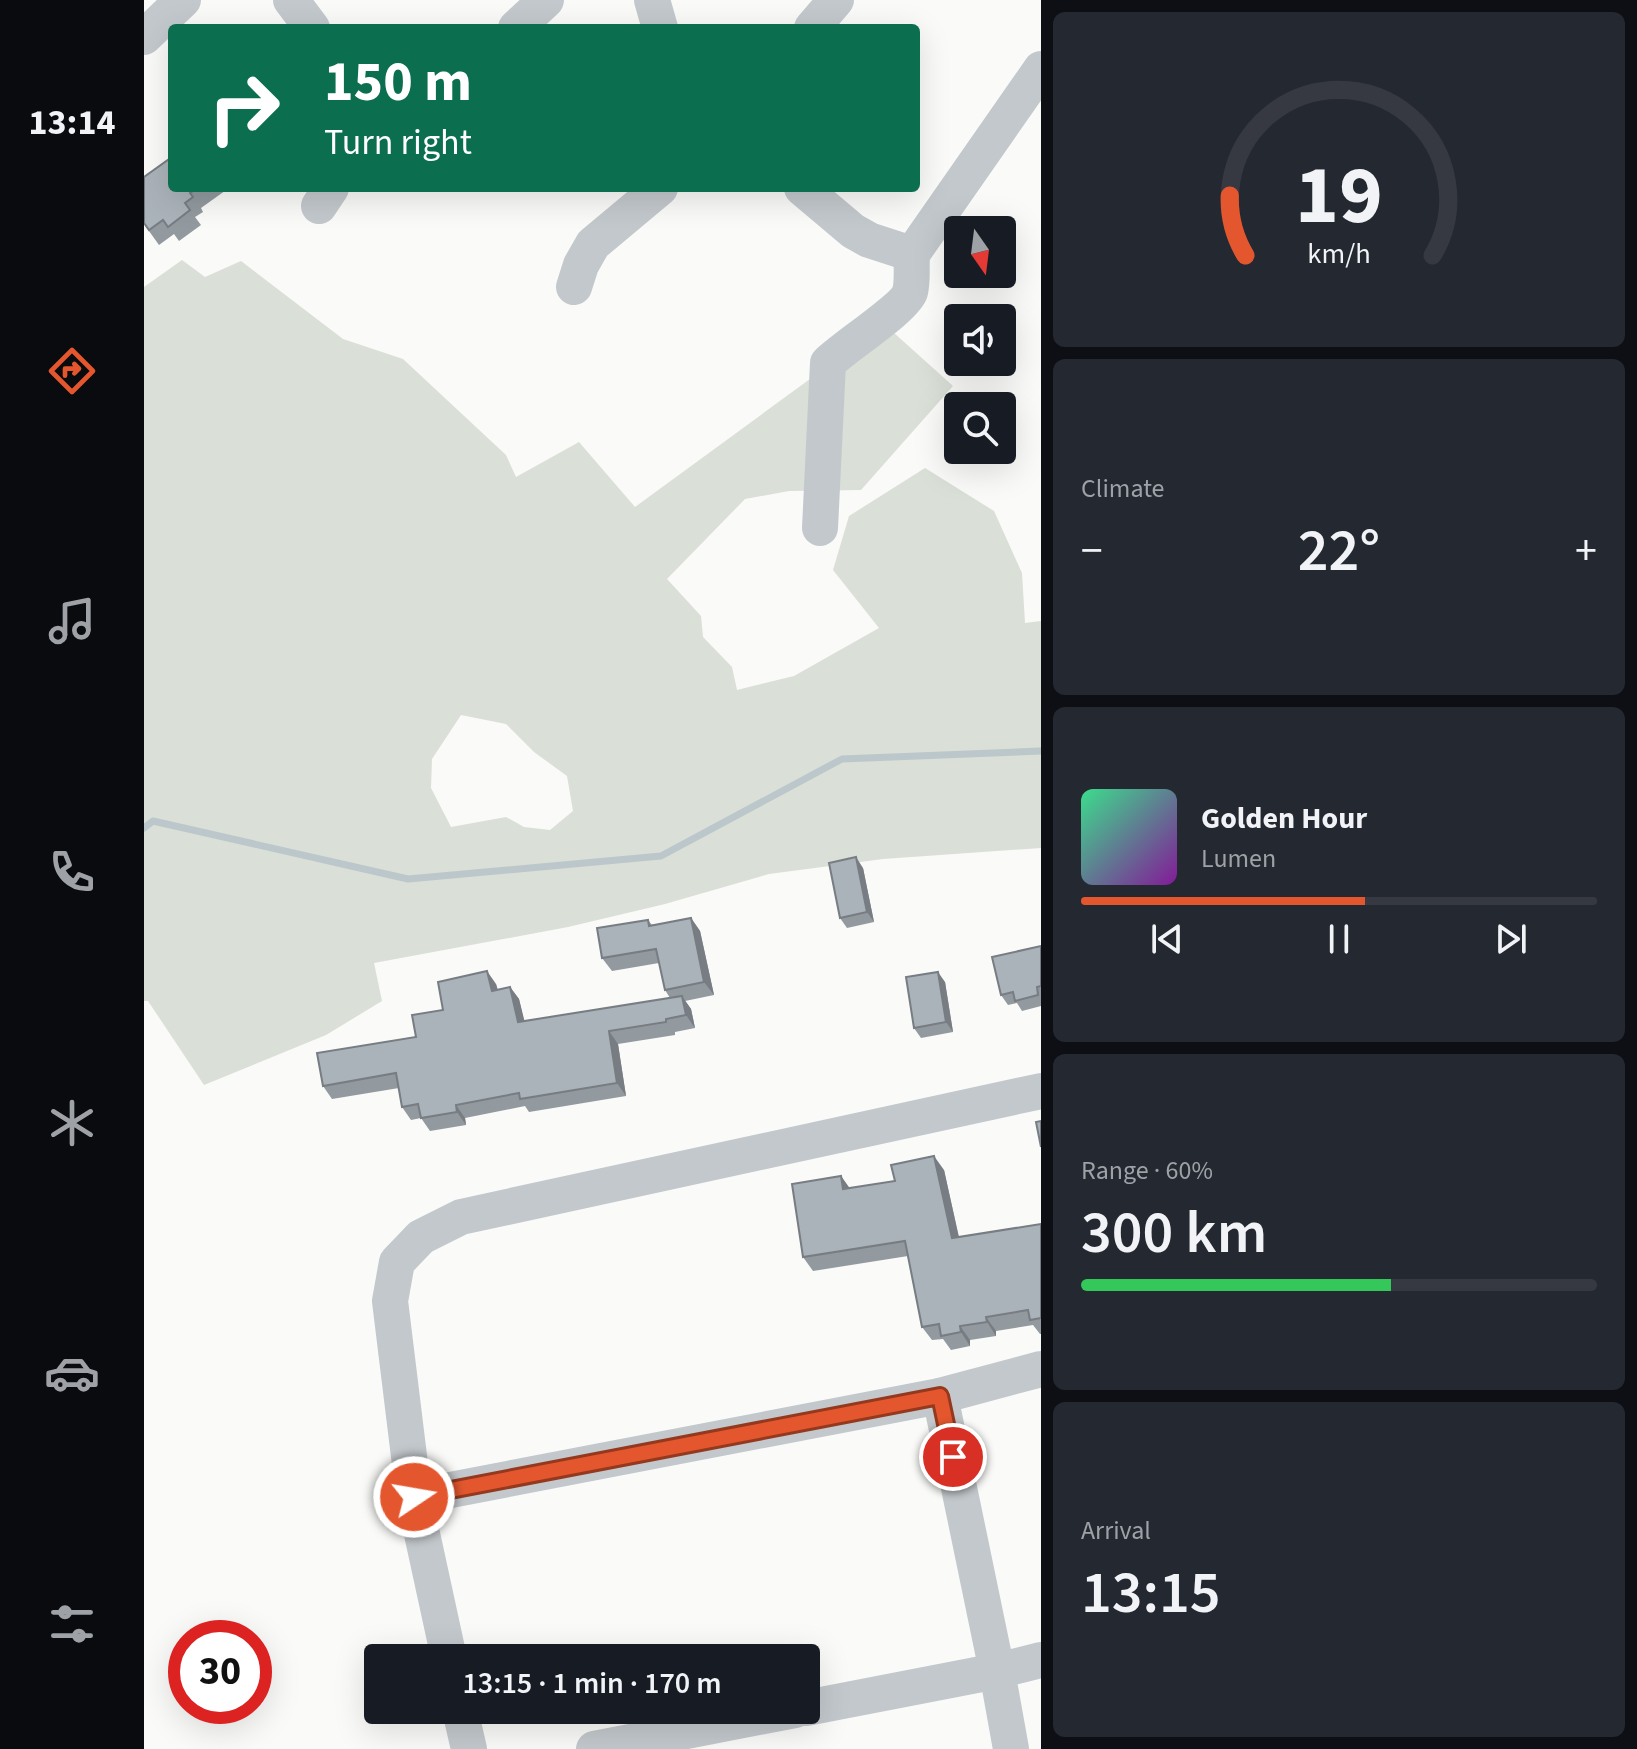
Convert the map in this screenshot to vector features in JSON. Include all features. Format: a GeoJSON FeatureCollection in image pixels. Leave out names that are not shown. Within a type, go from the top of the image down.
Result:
{"type":"FeatureCollection","features":[{"type":"Feature","properties":{"kind":"street"},"geometry":{"type":"LineString","coordinates":[[144,37],[183,0]]}},
{"type":"Feature","properties":{"kind":"street"},"geometry":{"type":"LineString","coordinates":[[291,0],[309,24]]}},
{"type":"Feature","properties":{"kind":"street"},"geometry":{"type":"LineString","coordinates":[[520,24],[546,0]]}},
{"type":"Feature","properties":{"kind":"street"},"geometry":{"type":"LineString","coordinates":[[652,0],[659,24]]}},
{"type":"Feature","properties":{"kind":"street"},"geometry":{"type":"LineString","coordinates":[[815,24],[836,0]]}},
{"type":"Feature","properties":{"kind":"street"},"geometry":{"type":"LineString","coordinates":[[820,528],[828,363],[843,348],[900,306],[910,294],[912,254],[1041,69]]}},
{"type":"Feature","properties":{"kind":"street"},"geometry":{"type":"LineString","coordinates":[[574,287],[581,265],[593,244],[655,192]]}},
{"type":"Feature","properties":{"kind":"street"},"geometry":{"type":"LineString","coordinates":[[807,192],[861,235],[912,254]]}},
{"type":"Feature","properties":{"kind":"street"},"geometry":{"type":"LineString","coordinates":[[446,1644],[414,1497],[390,1301],[397,1262],[421,1237],[461,1217],[1041,1091]]}},
{"type":"Feature","properties":{"kind":"street"},"geometry":{"type":"LineString","coordinates":[[414,1497],[940,1396],[1041,1369]]}},
{"type":"Feature","properties":{"kind":"street"},"geometry":{"type":"LineString","coordinates":[[940,1396],[1011,1749]]}},
{"type":"Feature","properties":{"kind":"street"},"geometry":{"type":"LineString","coordinates":[[820,1705],[1041,1660]]}},
{"type":"Feature","properties":{"kind":"street"},"geometry":{"type":"LineString","coordinates":[[463,1724],[469,1749]]}},
{"type":"Feature","properties":{"kind":"street"},"geometry":{"type":"LineString","coordinates":[[594,1749],[723,1724]]}},
{"type":"Feature","properties":{"kind":"shaded area"},"geometry":{"type":"Polygon","coordinates":[[[182,260],[205,277],[241,261],[343,339],[403,359],[506,455],[516,477],[579,442],[635,507],[810,379],[893,332],[953,386],[944,392],[944,396],[861,490],[789,491],[745,499],[667,579],[701,616],[703,637],[732,667],[737,690],[794,676],[879,628],[833,570],[849,516],[925,468],[994,511],[1022,573],[1025,623],[1041,621],[1041,848],[883,859],[769,874],[665,904],[568,927],[374,963],[382,1001],[326,1035],[204,1085],[148,1001],[144,1001],[144,287],[182,260]],[[461,715],[432,759],[431,788],[451,827],[506,817],[524,827],[550,830],[573,811],[567,776],[534,752],[506,724],[461,715]]]}},
{"type":"Feature","properties":{"kind":"building"},"geometry":{"type":"Polygon","coordinates":[[[168,160],[168,192],[192,192],[193,197],[185,203],[190,210],[168,227],[163,220],[149,230],[144,223],[144,177],[168,160]]]}},
{"type":"Feature","properties":{"kind":"building"},"geometry":{"type":"Polygon","coordinates":[[[856,857],[867,912],[840,918],[829,863],[856,857]]]}},
{"type":"Feature","properties":{"kind":"building"},"geometry":{"type":"Polygon","coordinates":[[[691,918],[704,982],[665,990],[656,949],[602,958],[597,928],[648,920],[649,926],[691,918]]]}},
{"type":"Feature","properties":{"kind":"building"},"geometry":{"type":"Polygon","coordinates":[[[1041,946],[1041,986],[1037,987],[1038,995],[1015,1001],[1013,992],[1001,995],[992,957],[1041,946]]]}},
{"type":"Feature","properties":{"kind":"building"},"geometry":{"type":"Polygon","coordinates":[[[487,971],[492,991],[510,987],[518,1022],[682,996],[686,1015],[666,1019],[666,1022],[609,1031],[617,1083],[520,1099],[519,1093],[456,1105],[457,1112],[421,1118],[418,1104],[402,1107],[396,1073],[323,1086],[317,1053],[416,1037],[412,1015],[443,1010],[438,982],[487,971]]]}},
{"type":"Feature","properties":{"kind":"building"},"geometry":{"type":"Polygon","coordinates":[[[938,972],[946,1022],[914,1028],[906,977],[938,972]]]}},
{"type":"Feature","properties":{"kind":"building"},"geometry":{"type":"Polygon","coordinates":[[[1041,1121],[1041,1147],[1036,1122],[1041,1121]]]}},
{"type":"Feature","properties":{"kind":"building"},"geometry":{"type":"Polygon","coordinates":[[[934,1156],[952,1238],[1041,1224],[1041,1318],[1030,1320],[1028,1310],[986,1317],[987,1322],[960,1326],[961,1332],[941,1336],[939,1324],[922,1327],[905,1241],[803,1257],[792,1184],[841,1176],[843,1189],[895,1181],[891,1165],[934,1156]]]}},
{"type":"Feature","properties":{"kind":"waterway"},"geometry":{"type":"LineString","coordinates":[[144,828],[153,821],[408,879],[661,856],[842,759],[1041,751]]}},
{"type":"Feature","properties":{"kind":"route"},"geometry":{"type":"LineString","coordinates":[[414,1497],[940,1396],[953,1457]]}}]}
